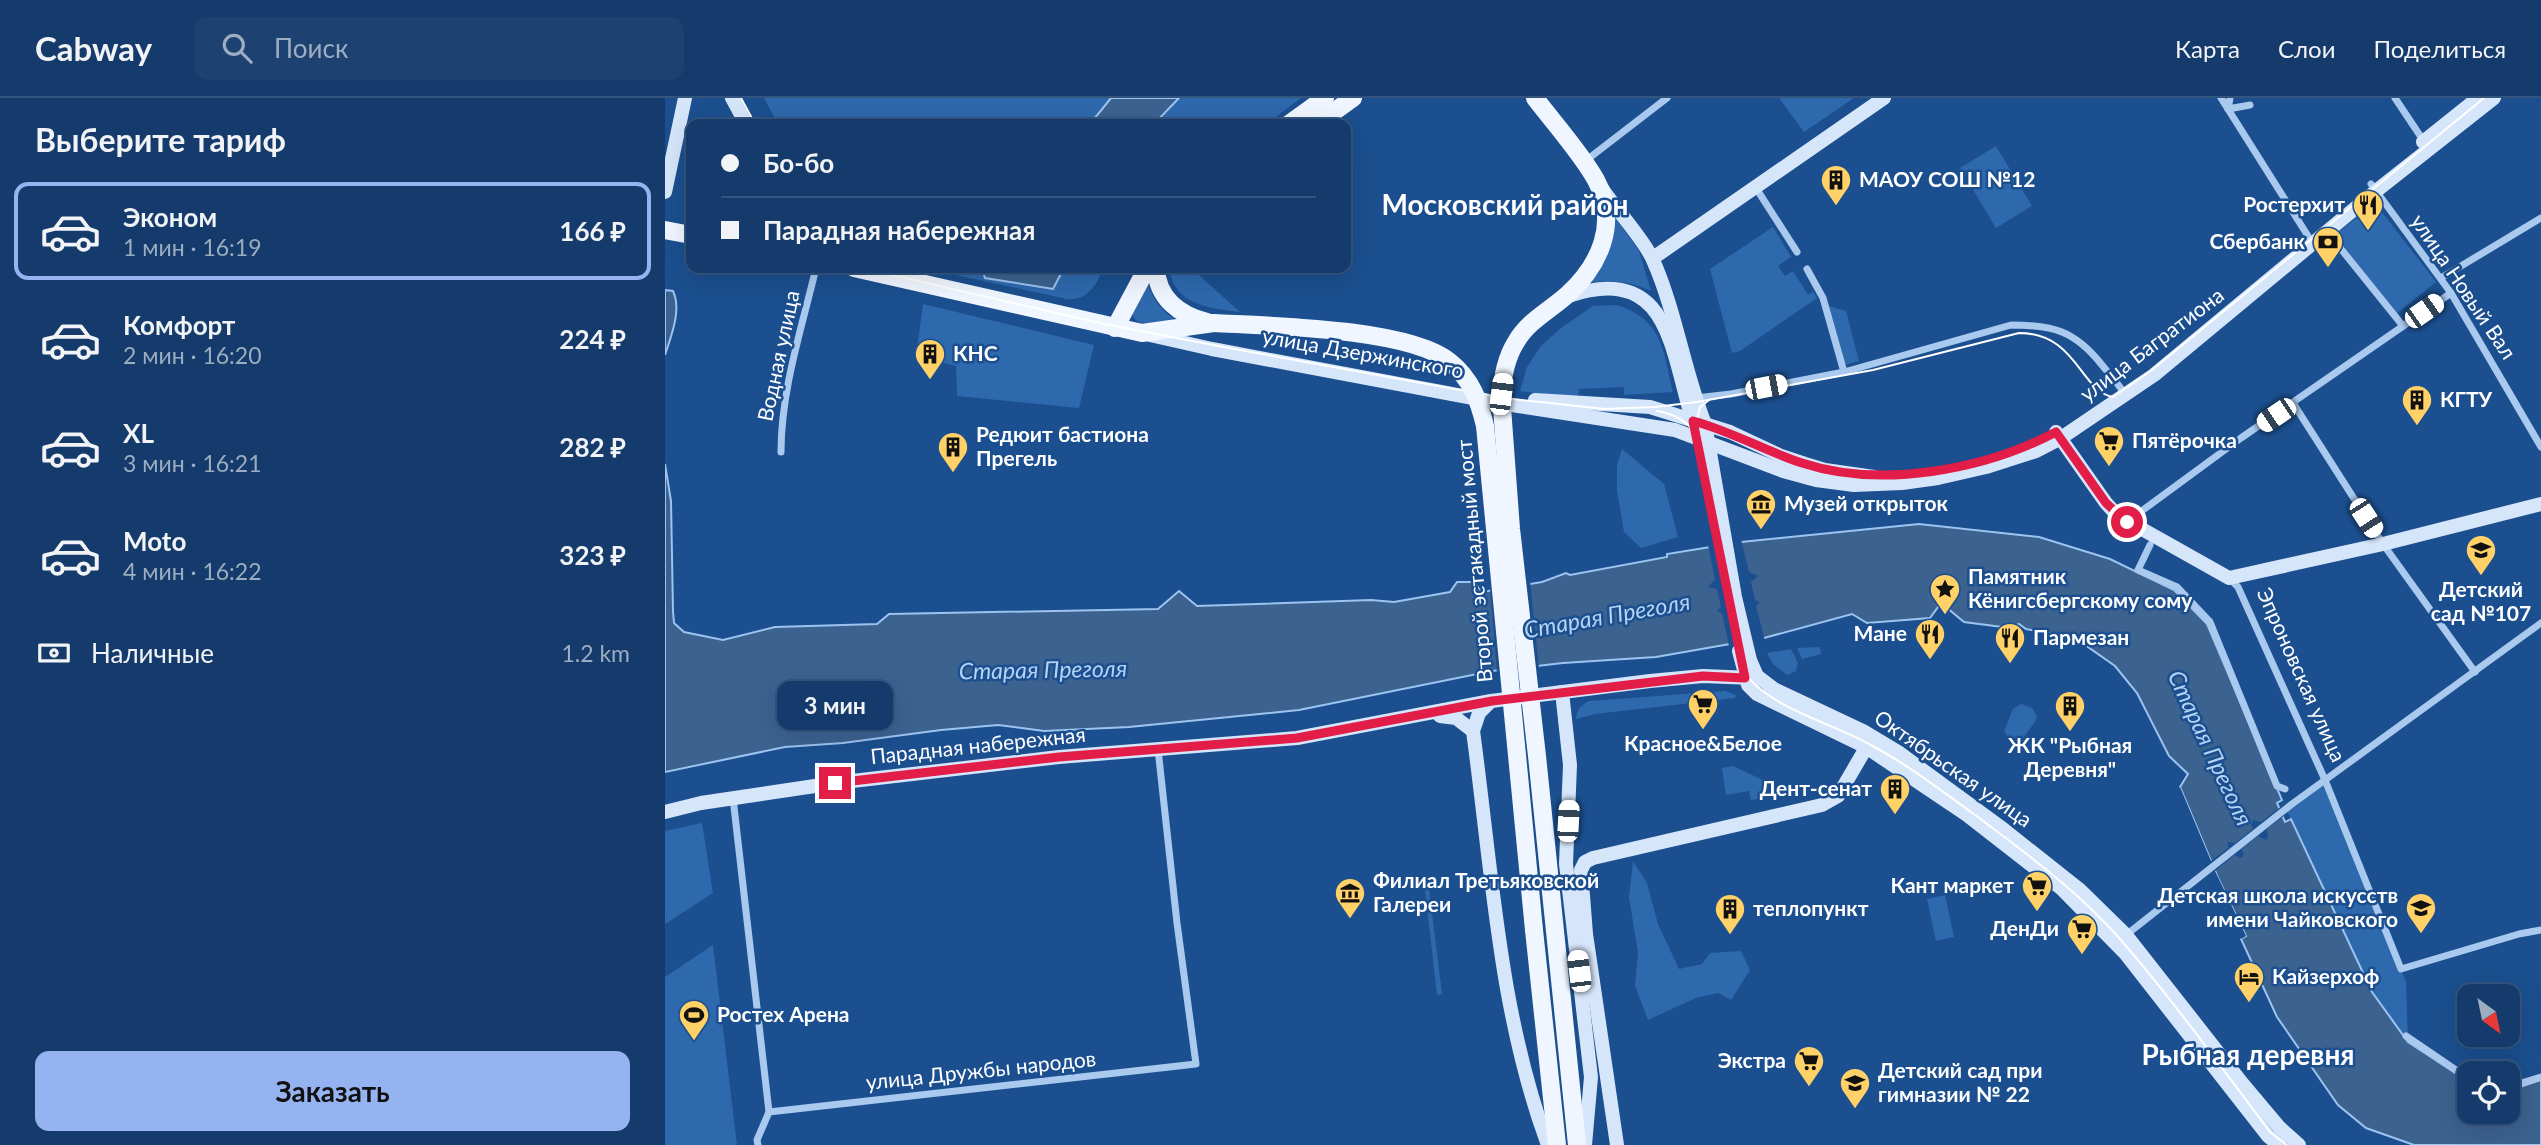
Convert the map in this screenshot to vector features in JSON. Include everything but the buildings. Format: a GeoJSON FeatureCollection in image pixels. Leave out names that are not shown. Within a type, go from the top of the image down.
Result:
{"type":"FeatureCollection","features":[{"type":"Feature","properties":{"kind":"main road"},"geometry":{"type":"LineString","coordinates":[[731,98],[743,119]]}},
{"type":"Feature","properties":{"kind":"main road"},"geometry":{"type":"LineString","coordinates":[[1296,119],[1325,98]]}},
{"type":"Feature","properties":{"kind":"main road"},"geometry":{"type":"LineString","coordinates":[[1324,119],[1353,98]]}},
{"type":"Feature","properties":{"kind":"main road"},"geometry":{"type":"LineString","coordinates":[[1535,98],[1653,258],[1677,330],[1751,677]]}},
{"type":"Feature","properties":{"kind":"main road"},"geometry":{"type":"LineString","coordinates":[[1653,258],[1884,98]]}},
{"type":"Feature","properties":{"kind":"main road","name":"улица Багратиона"},"geometry":{"type":"LineString","coordinates":[[2426,146],[2478,98]]}},
{"type":"Feature","properties":{"kind":"main road","name":"улица Багратиона"},"geometry":{"type":"LineString","coordinates":[[1703,442],[1783,471],[1816,480],[1854,485],[1902,483],[1971,471],[2036,451],[2154,375],[2374,188],[2426,146],[2494,98]]}},
{"type":"Feature","properties":{"kind":"main road"},"geometry":{"type":"LineString","coordinates":[[665,192],[687,101]]}},
{"type":"Feature","properties":{"kind":"main road","name":"Второй эстакадный мост"},"geometry":{"type":"LineString","coordinates":[[1577,1145],[1511,529],[1501,394],[1508,357],[1516,341],[1528,326],[1566,296],[1587,274],[1605,242],[1605,212],[1596,181]]}},
{"type":"Feature","properties":{"kind":"main road","name":"улица Багратиона"},"geometry":{"type":"LineString","coordinates":[[2123,393],[2308,236],[2374,188]]}},
{"type":"Feature","properties":{"kind":"main road"},"geometry":{"type":"LineString","coordinates":[[665,230],[686,234]]}},
{"type":"Feature","properties":{"kind":"main road","name":"улица Дзержинского"},"geometry":{"type":"LineString","coordinates":[[876,273],[1227,352],[1505,404],[1675,430],[1703,442]]}},
{"type":"Feature","properties":{"kind":"main road"},"geometry":{"type":"LineString","coordinates":[[1109,327],[1132,273]]}},
{"type":"Feature","properties":{"kind":"main road"},"geometry":{"type":"LineString","coordinates":[[1109,327],[1144,273]]}},
{"type":"Feature","properties":{"kind":"main road"},"geometry":{"type":"LineString","coordinates":[[1157,273],[1161,291],[1182,314],[1214,323]]}},
{"type":"Feature","properties":{"kind":"main road","name":"Второй эстакадный мост"},"geometry":{"type":"LineString","coordinates":[[1566,296],[1584,290],[1611,288],[1645,299],[1657,311],[1667,332],[1696,414]]}},
{"type":"Feature","properties":{"kind":"main road"},"geometry":{"type":"LineString","coordinates":[[1142,333],[1214,323]]}},
{"type":"Feature","properties":{"kind":"main road","name":"Второй эстакадный мост"},"geometry":{"type":"LineString","coordinates":[[1214,323],[1381,336],[1437,354],[1449,361],[1475,392],[1485,426],[1557,1145]]}},
{"type":"Feature","properties":{"kind":"main road","name":"улица Дзержинского"},"geometry":{"type":"LineString","coordinates":[[1227,352],[1234,346],[1517,398],[1650,407],[1696,414]]}},
{"type":"Feature","properties":{"kind":"main road","name":"улица Багратиона"},"geometry":{"type":"LineString","coordinates":[[1696,414],[1805,464],[1825,470],[1873,477],[1937,470],[1969,463],[2059,435]]}},
{"type":"Feature","properties":{"kind":"main road","name":"Эпроновская улица"},"geometry":{"type":"LineString","coordinates":[[2059,435],[2106,503],[2127,522],[2229,578]]}},
{"type":"Feature","properties":{"kind":"main road"},"geometry":{"type":"LineString","coordinates":[[2229,578],[2383,544],[2541,504]]}},
{"type":"Feature","properties":{"kind":"main road","name":"Парадная набережная"},"geometry":{"type":"LineString","coordinates":[[665,813],[701,803],[835,783],[1059,757],[1297,738],[1492,701],[1703,676],[1751,677]]}},
{"type":"Feature","properties":{"kind":"main road","name":"Октябрьская улица"},"geometry":{"type":"LineString","coordinates":[[1751,677],[1869,742],[2003,829],[2080,890],[2126,935],[2242,1083],[2279,1127],[2299,1145]]}},
{"type":"Feature","properties":{"kind":"main road"},"geometry":{"type":"LineString","coordinates":[[1562,692],[1570,758],[1566,864],[1591,1077],[1585,1145]]}},
{"type":"Feature","properties":{"kind":"main road"},"geometry":{"type":"LineString","coordinates":[[1492,701],[1479,713],[1473,731],[1498,931],[1517,1042],[1548,1145]]}},
{"type":"Feature","properties":{"kind":"main road"},"geometry":{"type":"LineString","coordinates":[[1421,714],[1457,718],[1473,731]]}},
{"type":"Feature","properties":{"kind":"main road"},"geometry":{"type":"LineString","coordinates":[[1617,1145],[1586,934],[1581,870],[1585,862],[1822,805],[1838,796],[1869,742]]}},
{"type":"Feature","properties":{"kind":"main road","name":"Октябрьская улица"},"geometry":{"type":"LineString","coordinates":[[1869,742],[2062,889],[2125,953],[2268,1136],[2279,1145]]}},
{"type":"Feature","properties":{"kind":"street"},"geometry":{"type":"LineString","coordinates":[[1583,163],[1667,98]]}},
{"type":"Feature","properties":{"kind":"street"},"geometry":{"type":"LineString","coordinates":[[2221,98],[2308,236]]}},
{"type":"Feature","properties":{"kind":"street"},"geometry":{"type":"LineString","coordinates":[[2228,109],[2230,98]]}},
{"type":"Feature","properties":{"kind":"street"},"geometry":{"type":"LineString","coordinates":[[2395,98],[2426,146]]}},
{"type":"Feature","properties":{"kind":"street"},"geometry":{"type":"LineString","coordinates":[[2228,109],[2250,105]]}},
{"type":"Feature","properties":{"kind":"street"},"geometry":{"type":"LineString","coordinates":[[1756,188],[1797,252]]}},
{"type":"Feature","properties":{"kind":"street","name":"улица Новый Вал"},"geometry":{"type":"LineString","coordinates":[[2374,188],[2451,293],[2541,447]]}},
{"type":"Feature","properties":{"kind":"street"},"geometry":{"type":"LineString","coordinates":[[2441,278],[2541,218]]}},
{"type":"Feature","properties":{"kind":"street"},"geometry":{"type":"LineString","coordinates":[[2337,244],[2403,326]]}},
{"type":"Feature","properties":{"kind":"street"},"geometry":{"type":"LineString","coordinates":[[1807,269],[1823,298],[1844,373]]}},
{"type":"Feature","properties":{"kind":"street","name":"Водная улица"},"geometry":{"type":"LineString","coordinates":[[781,452],[781,430],[789,382],[815,273]]}},
{"type":"Feature","properties":{"kind":"street"},"geometry":{"type":"LineString","coordinates":[[2127,522],[2230,446],[2451,293]]}},
{"type":"Feature","properties":{"kind":"street"},"geometry":{"type":"LineString","coordinates":[[1696,414],[1731,394],[1844,373],[2011,325],[2066,332],[2074,336],[2086,345],[2123,393]]}},
{"type":"Feature","properties":{"kind":"street"},"geometry":{"type":"LineString","coordinates":[[2293,403],[2383,544],[2475,672]]}},
{"type":"Feature","properties":{"kind":"street"},"geometry":{"type":"LineString","coordinates":[[2150,545],[2138,570],[2177,586],[2210,622],[2277,786],[2285,789]]}},
{"type":"Feature","properties":{"kind":"street","name":"Эпроновская улица"},"geometry":{"type":"LineString","coordinates":[[2229,578],[2238,587],[2325,780],[2400,968],[2541,930]]}},
{"type":"Feature","properties":{"kind":"street"},"geometry":{"type":"LineString","coordinates":[[2126,935],[2286,809],[2541,623]]}},
{"type":"Feature","properties":{"kind":"street","name":"улица Дружбы народов"},"geometry":{"type":"LineString","coordinates":[[769,1111],[1196,1064],[1158,749]]}},
{"type":"Feature","properties":{"kind":"street"},"geometry":{"type":"LineString","coordinates":[[733,798],[769,1111],[757,1140],[758,1145]]}},
{"type":"Feature","properties":{"kind":"street"},"geometry":{"type":"LineString","coordinates":[[2406,1037],[2457,1071]]}},
{"type":"Feature","properties":{"kind":"street"},"geometry":{"type":"LineString","coordinates":[[2520,1083],[2541,1077]]}},
{"type":"Feature","properties":{"kind":"shaded area"},"geometry":{"type":"Polygon","coordinates":[[[764,98],[1301,98],[1273,119],[775,119],[764,98]]]}},
{"type":"Feature","properties":{"kind":"shaded area"},"geometry":{"type":"Polygon","coordinates":[[[1779,98],[1854,98],[1804,132],[1779,98]]]}},
{"type":"Feature","properties":{"kind":"shaded area"},"geometry":{"type":"Polygon","coordinates":[[[1996,146],[2032,206],[1996,228],[1960,168],[1996,146]]]}},
{"type":"Feature","properties":{"kind":"shaded area"},"geometry":{"type":"Polygon","coordinates":[[[2375,203],[2436,282],[2396,314],[2335,235],[2375,203]]]}},
{"type":"Feature","properties":{"kind":"shaded area"},"geometry":{"type":"Polygon","coordinates":[[[1613,214],[1639,251],[1651,291],[1622,282],[1591,282],[1609,251],[1613,214]]]}},
{"type":"Feature","properties":{"kind":"shaded area"},"geometry":{"type":"Polygon","coordinates":[[[1773,227],[1791,257],[1778,266],[1785,276],[1793,271],[1808,295],[1813,292],[1817,298],[1740,351],[1732,353],[1710,269],[1773,227]]]}},
{"type":"Feature","properties":{"kind":"shaded area"},"geometry":{"type":"Polygon","coordinates":[[[947,273],[1101,273],[1090,291],[1081,297],[1067,299],[947,273]]]}},
{"type":"Feature","properties":{"kind":"shaded area"},"geometry":{"type":"Polygon","coordinates":[[[1170,273],[1197,273],[1240,312],[1195,302],[1185,297],[1172,280],[1170,273]]]}},
{"type":"Feature","properties":{"kind":"shaded area"},"geometry":{"type":"Polygon","coordinates":[[[1147,281],[1158,304],[1177,321],[1150,324],[1134,318],[1135,305],[1147,281]]]}},
{"type":"Feature","properties":{"kind":"shaded area"},"geometry":{"type":"Polygon","coordinates":[[[923,304],[1094,345],[1079,408],[957,396],[956,366],[916,356],[923,304]]]}},
{"type":"Feature","properties":{"kind":"shaded area"},"geometry":{"type":"Polygon","coordinates":[[[1616,305],[1632,311],[1652,328],[1663,350],[1673,392],[1624,395],[1624,387],[1579,389],[1578,395],[1520,391],[1527,367],[1541,346],[1561,328],[1593,306],[1616,305]]]}},
{"type":"Feature","properties":{"kind":"shaded area"},"geometry":{"type":"Polygon","coordinates":[[[1828,306],[1846,311],[1859,361],[1845,365],[1828,306]]]}},
{"type":"Feature","properties":{"kind":"shaded area"},"geometry":{"type":"Polygon","coordinates":[[[1622,449],[1664,484],[1678,537],[1641,548],[1624,532],[1617,491],[1617,465],[1622,449]]]}},
{"type":"Feature","properties":{"kind":"shaded area"},"geometry":{"type":"Polygon","coordinates":[[[1820,647],[1821,654],[1802,659],[1797,648],[1820,647]]]}},
{"type":"Feature","properties":{"kind":"shaded area"},"geometry":{"type":"Polygon","coordinates":[[[1791,649],[1798,663],[1796,671],[1787,675],[1773,664],[1767,653],[1791,649]]]}},
{"type":"Feature","properties":{"kind":"shaded area"},"geometry":{"type":"Polygon","coordinates":[[[1725,691],[1736,695],[1735,698],[1595,714],[1576,719],[1579,708],[1589,701],[1725,691]]]}},
{"type":"Feature","properties":{"kind":"shaded area"},"geometry":{"type":"Polygon","coordinates":[[[2021,704],[2032,708],[2037,716],[2015,749],[2004,731],[2013,709],[2021,704]]]}},
{"type":"Feature","properties":{"kind":"shaded area"},"geometry":{"type":"Polygon","coordinates":[[[1733,766],[1778,787],[1779,796],[1751,800],[1749,791],[1726,795],[1722,768],[1733,766]]]}},
{"type":"Feature","properties":{"kind":"shaded area"},"geometry":{"type":"Polygon","coordinates":[[[2325,780],[2406,982],[2408,1042],[2372,992],[2286,809],[2325,780]]]}},
{"type":"Feature","properties":{"kind":"shaded area"},"geometry":{"type":"Polygon","coordinates":[[[702,823],[713,893],[665,924],[665,831],[702,823]]]}},
{"type":"Feature","properties":{"kind":"shaded area"},"geometry":{"type":"Polygon","coordinates":[[[1633,861],[1647,883],[1658,924],[1679,969],[1702,964],[1710,953],[1741,951],[1750,970],[1731,1000],[1718,993],[1696,998],[1648,1020],[1635,986],[1638,953],[1629,897],[1633,861]]]}},
{"type":"Feature","properties":{"kind":"shaded area"},"geometry":{"type":"Polygon","coordinates":[[[1425,889],[1429,889],[1442,994],[1437,995],[1425,889]]]}},
{"type":"Feature","properties":{"kind":"shaded area"},"geometry":{"type":"Polygon","coordinates":[[[1945,895],[1954,937],[1936,941],[1927,899],[1945,895]]]}},
{"type":"Feature","properties":{"kind":"shaded area","name":"Ростех Арена"},"geometry":{"type":"Polygon","coordinates":[[[713,945],[737,1145],[665,1145],[665,977],[713,945]]]}},
{"type":"Feature","properties":{"kind":"water"},"geometry":{"type":"Polygon","coordinates":[[[1111,98],[1179,98],[1159,119],[1094,119],[1111,98]]]}},
{"type":"Feature","properties":{"kind":"water"},"geometry":{"type":"Polygon","coordinates":[[[984,273],[1061,273],[1053,289],[985,278],[984,273]]]}},
{"type":"Feature","properties":{"kind":"water"},"geometry":{"type":"Polygon","coordinates":[[[665,290],[673,291],[676,306],[675,323],[665,355],[665,290]]]}},
{"type":"Feature","properties":{"kind":"water","name":"Старая Преголя"},"geometry":{"type":"Polygon","coordinates":[[[665,464],[671,501],[674,623],[684,632],[723,640],[775,627],[877,624],[889,614],[1158,609],[1179,591],[1197,606],[1371,600],[1394,602],[1450,592],[1457,582],[1474,582],[1482,592],[1542,582],[1566,573],[1570,575],[1667,557],[1667,554],[1741,542],[1919,524],[2039,537],[2110,559],[2174,590],[2207,624],[2282,800],[2277,803],[2285,822],[2291,819],[2372,992],[2408,1042],[2457,1074],[2457,1124],[2520,1124],[2520,1087],[2541,1080],[2541,1145],[2414,1145],[2366,1128],[2338,1105],[2277,1017],[2241,939],[2246,936],[2218,878],[2180,787],[2188,774],[2169,756],[2137,693],[2115,666],[2085,645],[2064,636],[2026,629],[2019,624],[2010,628],[1964,622],[1941,603],[1930,618],[1867,623],[1852,614],[1764,638],[1656,657],[1492,671],[1299,710],[1129,727],[1044,731],[998,725],[941,730],[843,743],[785,747],[665,772],[665,464]]]}},
{"type":"Feature","properties":{"kind":"pier"},"geometry":{"type":"Polygon","coordinates":[[[1741,539],[1749,572],[1758,576],[1751,582],[1755,600],[1760,602],[1756,606],[1765,641],[1729,646],[1722,613],[1717,611],[1721,607],[1717,589],[1708,587],[1715,579],[1708,545],[1741,539]]]}},
{"type":"Feature","properties":{"kind":"pier"},"geometry":{"type":"Polygon","coordinates":[[[1530,580],[1539,669],[1497,674],[1490,587],[1530,580]]]}},
{"type":"Feature","properties":{"kind":"pier"},"geometry":{"type":"Polygon","coordinates":[[[2180,787],[2211,861],[2228,848],[2228,842],[2235,843],[2253,829],[2253,820],[2261,822],[2282,806],[2285,815],[2267,829],[2266,840],[2258,836],[2241,849],[2244,853],[2242,858],[2234,855],[2215,871],[2246,936],[2241,939],[2177,790],[2180,787]]]}},
{"type":"Feature","properties":{"kind":"tram line"},"geometry":{"type":"LineString","coordinates":[[741,98],[752,119]]}},
{"type":"Feature","properties":{"kind":"tram line"},"geometry":{"type":"LineString","coordinates":[[884,273],[1104,324],[1229,348],[1504,398],[1605,409],[1697,402],[1873,370],[2019,333],[2054,342],[2102,393],[2113,397],[2152,370],[2484,98]]}},
{"type":"Feature","properties":{"kind":"tram line"},"geometry":{"type":"LineString","coordinates":[[1709,400],[1700,407],[1697,420],[1725,580],[1749,678],[1773,698],[1855,737],[1908,768],[2010,841],[2068,888],[2104,921],[2140,962],[2270,1132],[2287,1145]]}},
{"type":"Feature","properties":{"kind":"tram line"},"geometry":{"type":"LineString","coordinates":[[1657,411],[1681,420],[1699,439]]}},
{"type":"Feature","properties":{"kind":"place","name":"МАОУ СОШ №12"},"geometry":{"type":"Point","coordinates":[1836,207]}},
{"type":"Feature","properties":{"kind":"place","name":"Ростерхит"},"geometry":{"type":"Point","coordinates":[2368,232]}},
{"type":"Feature","properties":{"kind":"place","name":"Сбербанк"},"geometry":{"type":"Point","coordinates":[2328,269]}},
{"type":"Feature","properties":{"kind":"place","name":"КНС"},"geometry":{"type":"Point","coordinates":[930,381]}},
{"type":"Feature","properties":{"kind":"place","name":"КГТУ"},"geometry":{"type":"Point","coordinates":[2417,427]}},
{"type":"Feature","properties":{"kind":"place","name":"Пятёрочка"},"geometry":{"type":"Point","coordinates":[2109,468]}},
{"type":"Feature","properties":{"kind":"place","name":"Редюит бастиона Прегель"},"geometry":{"type":"Point","coordinates":[953,474]}},
{"type":"Feature","properties":{"kind":"place","name":"Музей открыток"},"geometry":{"type":"Point","coordinates":[1761,531]}},
{"type":"Feature","properties":{"kind":"place","name":"Детский сад №107"},"geometry":{"type":"Point","coordinates":[2481,577]}},
{"type":"Feature","properties":{"kind":"place","name":"Памятник Кёнигсбергскому сому"},"geometry":{"type":"Point","coordinates":[1945,616]}},
{"type":"Feature","properties":{"kind":"place","name":"Мане"},"geometry":{"type":"Point","coordinates":[1930,661]}},
{"type":"Feature","properties":{"kind":"place","name":"Пармезан"},"geometry":{"type":"Point","coordinates":[2010,665]}},
{"type":"Feature","properties":{"kind":"place","name":"Красное&Белое"},"geometry":{"type":"Point","coordinates":[1703,731]}},
{"type":"Feature","properties":{"kind":"place","name":"ЖК \"Рыбная Деревня\""},"geometry":{"type":"Point","coordinates":[2070,733]}},
{"type":"Feature","properties":{"kind":"place","name":"Дент-сенат"},"geometry":{"type":"Point","coordinates":[1895,816]}},
{"type":"Feature","properties":{"kind":"place","name":"Кант маркет"},"geometry":{"type":"Point","coordinates":[2037,913]}},
{"type":"Feature","properties":{"kind":"place","name":"Филиал Третьяковской Галереи"},"geometry":{"type":"Point","coordinates":[1350,920]}},
{"type":"Feature","properties":{"kind":"place","name":"Детская школа искусств имени Чайковского"},"geometry":{"type":"Point","coordinates":[2421,935]}},
{"type":"Feature","properties":{"kind":"place","name":"теплопункт"},"geometry":{"type":"Point","coordinates":[1730,936]}},
{"type":"Feature","properties":{"kind":"place","name":"ДенДи"},"geometry":{"type":"Point","coordinates":[2082,956]}},
{"type":"Feature","properties":{"kind":"place","name":"Кайзерхоф"},"geometry":{"type":"Point","coordinates":[2249,1004]}},
{"type":"Feature","properties":{"kind":"place","name":"Ростех Арена"},"geometry":{"type":"Point","coordinates":[694,1042]}},
{"type":"Feature","properties":{"kind":"place","name":"Экстра"},"geometry":{"type":"Point","coordinates":[1809,1088]}},
{"type":"Feature","properties":{"kind":"place","name":"Детский сад при гимназии № 22"},"geometry":{"type":"Point","coordinates":[1855,1110]}},
{"type":"Feature","properties":{"kind":"district","name":"Московский район"},"geometry":{"type":"Point","coordinates":[1505,205]}},
{"type":"Feature","properties":{"kind":"district","name":"Рыбная деревня"},"geometry":{"type":"Point","coordinates":[2248,1055]}},
{"type":"Feature","properties":{"kind":"route"},"geometry":{"type":"LineString","coordinates":[[835,783],[1059,757],[1297,738],[1492,701],[1703,676],[1745,678],[1693,421],[1731,432],[1781,456],[1805,464],[1825,470],[1873,477],[1937,470],[1969,463],[2033,444],[2056,432],[2106,503],[2127,522]]}}]}
